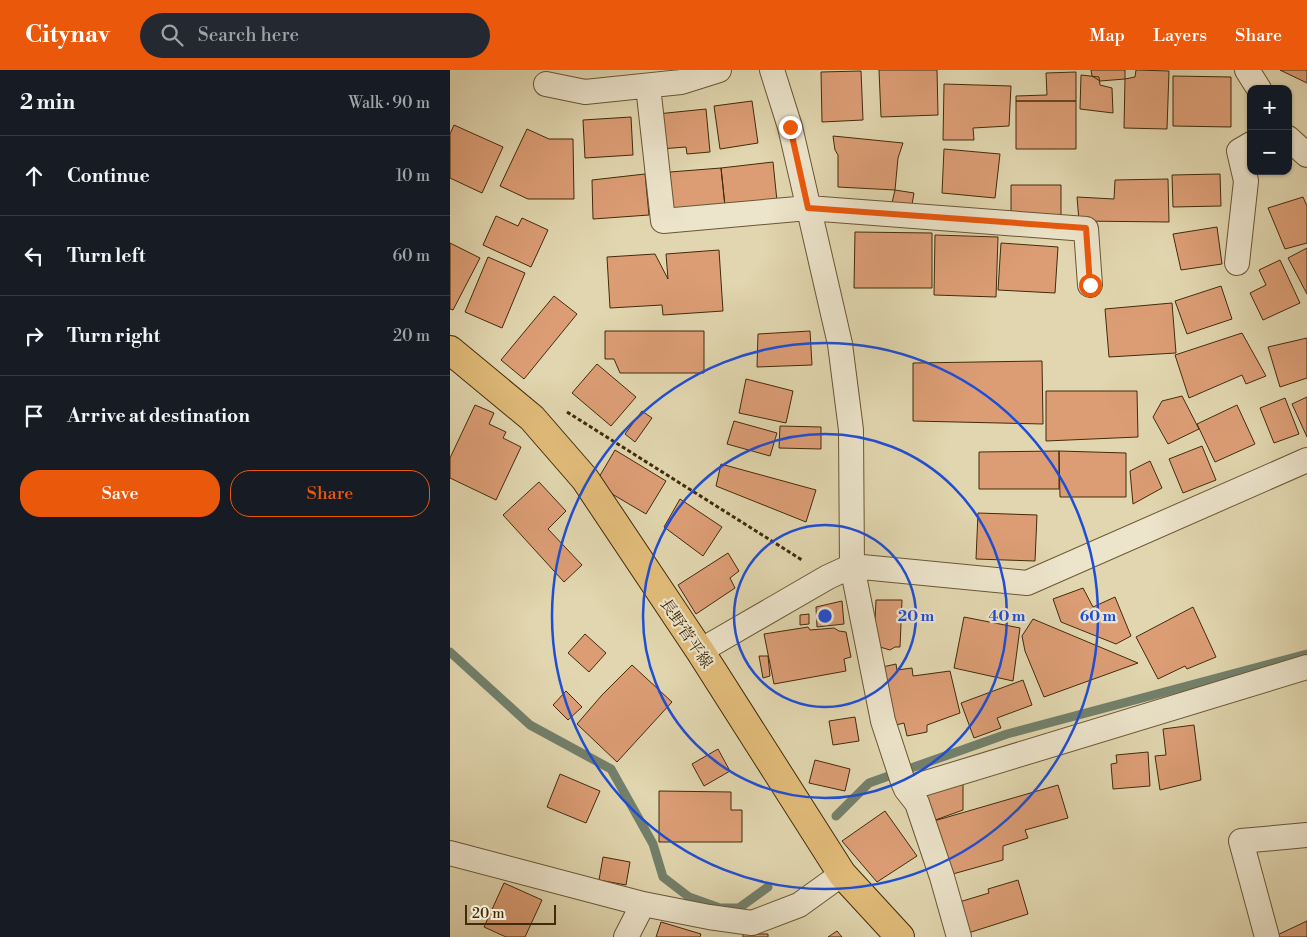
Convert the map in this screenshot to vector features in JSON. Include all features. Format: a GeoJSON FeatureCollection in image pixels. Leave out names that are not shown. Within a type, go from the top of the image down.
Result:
{"type":"FeatureCollection","features":[{"type":"Feature","properties":{"kind":"main road","name":"長野菅平線"},"geometry":{"type":"LineString","coordinates":[[450,350],[532,418],[585,479],[700,651],[842,874],[900,937]]}},
{"type":"Feature","properties":{"kind":"street"},"geometry":{"type":"LineString","coordinates":[[546,84],[585,92],[681,82],[719,70]]}},
{"type":"Feature","properties":{"kind":"street"},"geometry":{"type":"LineString","coordinates":[[772,70],[790,127],[840,344],[851,430],[852,566],[883,721],[902,779],[917,803],[942,877],[959,937]]}},
{"type":"Feature","properties":{"kind":"street"},"geometry":{"type":"LineString","coordinates":[[1247,70],[1256,85]]}},
{"type":"Feature","properties":{"kind":"street"},"geometry":{"type":"LineString","coordinates":[[648,86],[663,221],[808,208],[1086,228],[1090,285]]}},
{"type":"Feature","properties":{"kind":"street"},"geometry":{"type":"LineString","coordinates":[[1292,142],[1307,155]]}},
{"type":"Feature","properties":{"kind":"street"},"geometry":{"type":"LineString","coordinates":[[1237,263],[1246,181],[1240,151],[1247,147]]}},
{"type":"Feature","properties":{"kind":"street"},"geometry":{"type":"LineString","coordinates":[[700,651],[828,576],[852,566],[1027,583],[1307,460]]}},
{"type":"Feature","properties":{"kind":"street"},"geometry":{"type":"LineString","coordinates":[[902,779],[1307,667]]}},
{"type":"Feature","properties":{"kind":"street"},"geometry":{"type":"LineString","coordinates":[[1266,937],[1241,841],[1307,835]]}},
{"type":"Feature","properties":{"kind":"street"},"geometry":{"type":"LineString","coordinates":[[450,854],[643,904],[710,918],[752,923],[799,905],[842,874]]}},
{"type":"Feature","properties":{"kind":"street"},"geometry":{"type":"LineString","coordinates":[[626,937],[643,904]]}},
{"type":"Feature","properties":{"kind":"path"},"geometry":{"type":"LineString","coordinates":[[568,412],[828,576]]}},
{"type":"Feature","properties":{"kind":"building"},"geometry":{"type":"Polygon","coordinates":[[[879,70],[937,70],[938,115],[881,117],[879,70]]]}},
{"type":"Feature","properties":{"kind":"building"},"geometry":{"type":"Polygon","coordinates":[[[1091,70],[1125,70],[1125,79],[1100,81],[1092,76],[1091,70]]]}},
{"type":"Feature","properties":{"kind":"building"},"geometry":{"type":"Polygon","coordinates":[[[1136,70],[1169,71],[1167,129],[1124,128],[1125,79],[1135,77],[1136,70]]]}},
{"type":"Feature","properties":{"kind":"building"},"geometry":{"type":"Polygon","coordinates":[[[1280,70],[1307,70],[1307,83],[1280,70]]]}},
{"type":"Feature","properties":{"kind":"building"},"geometry":{"type":"Polygon","coordinates":[[[861,71],[863,120],[822,122],[821,72],[861,71]]]}},
{"type":"Feature","properties":{"kind":"building"},"geometry":{"type":"Polygon","coordinates":[[[1076,72],[1076,101],[1016,101],[1016,96],[1047,95],[1046,73],[1076,72]]]}},
{"type":"Feature","properties":{"kind":"building"},"geometry":{"type":"Polygon","coordinates":[[[1081,75],[1099,77],[1100,85],[1112,88],[1113,113],[1080,109],[1081,75]]]}},
{"type":"Feature","properties":{"kind":"building"},"geometry":{"type":"Polygon","coordinates":[[[1173,76],[1231,77],[1231,127],[1173,126],[1173,76]]]}},
{"type":"Feature","properties":{"kind":"building"},"geometry":{"type":"Polygon","coordinates":[[[944,84],[1011,86],[1009,126],[973,128],[974,140],[943,140],[944,84]]]}},
{"type":"Feature","properties":{"kind":"building"},"geometry":{"type":"Polygon","coordinates":[[[752,101],[758,143],[720,149],[714,106],[752,101]]]}},
{"type":"Feature","properties":{"kind":"building"},"geometry":{"type":"Polygon","coordinates":[[[1016,101],[1076,101],[1076,149],[1016,149],[1016,101]]]}},
{"type":"Feature","properties":{"kind":"building"},"geometry":{"type":"Polygon","coordinates":[[[706,109],[710,152],[687,154],[686,147],[660,149],[657,114],[706,109]]]}},
{"type":"Feature","properties":{"kind":"building"},"geometry":{"type":"Polygon","coordinates":[[[631,117],[633,155],[585,158],[583,120],[631,117]]]}},
{"type":"Feature","properties":{"kind":"building"},"geometry":{"type":"Polygon","coordinates":[[[454,125],[503,147],[482,193],[450,178],[450,134],[454,125]]]}},
{"type":"Feature","properties":{"kind":"building"},"geometry":{"type":"Polygon","coordinates":[[[527,129],[549,139],[573,139],[574,199],[528,199],[500,186],[527,129]]]}},
{"type":"Feature","properties":{"kind":"building"},"geometry":{"type":"Polygon","coordinates":[[[833,136],[903,143],[898,158],[895,190],[838,187],[838,155],[835,150],[833,136]]]}},
{"type":"Feature","properties":{"kind":"building"},"geometry":{"type":"Polygon","coordinates":[[[944,149],[1000,154],[995,198],[942,193],[944,149]]]}},
{"type":"Feature","properties":{"kind":"building"},"geometry":{"type":"Polygon","coordinates":[[[773,162],[777,201],[725,206],[721,168],[773,162]]]}},
{"type":"Feature","properties":{"kind":"building"},"geometry":{"type":"Polygon","coordinates":[[[721,168],[725,206],[673,213],[670,172],[721,168]]]}},
{"type":"Feature","properties":{"kind":"building"},"geometry":{"type":"Polygon","coordinates":[[[645,174],[649,215],[593,219],[592,180],[645,174]]]}},
{"type":"Feature","properties":{"kind":"building"},"geometry":{"type":"Polygon","coordinates":[[[1220,174],[1221,206],[1173,207],[1172,175],[1220,174]]]}},
{"type":"Feature","properties":{"kind":"building"},"geometry":{"type":"Polygon","coordinates":[[[1168,179],[1169,222],[1079,221],[1077,197],[1114,199],[1115,180],[1168,179]]]}},
{"type":"Feature","properties":{"kind":"building"},"geometry":{"type":"Polygon","coordinates":[[[1011,185],[1061,185],[1061,221],[1011,220],[1011,185]]]}},
{"type":"Feature","properties":{"kind":"building"},"geometry":{"type":"Polygon","coordinates":[[[895,190],[914,193],[911,210],[891,207],[895,190]]]}},
{"type":"Feature","properties":{"kind":"building"},"geometry":{"type":"Polygon","coordinates":[[[1303,197],[1307,206],[1307,243],[1285,249],[1268,208],[1303,197]]]}},
{"type":"Feature","properties":{"kind":"building"},"geometry":{"type":"Polygon","coordinates":[[[496,216],[518,226],[522,218],[548,230],[531,267],[483,245],[496,216]]]}},
{"type":"Feature","properties":{"kind":"building"},"geometry":{"type":"Polygon","coordinates":[[[1217,227],[1222,264],[1181,270],[1173,234],[1217,227]]]}},
{"type":"Feature","properties":{"kind":"building"},"geometry":{"type":"Polygon","coordinates":[[[855,232],[932,233],[932,288],[854,288],[855,232]]]}},
{"type":"Feature","properties":{"kind":"building"},"geometry":{"type":"Polygon","coordinates":[[[935,235],[998,237],[996,297],[934,295],[935,235]]]}},
{"type":"Feature","properties":{"kind":"building"},"geometry":{"type":"Polygon","coordinates":[[[450,243],[480,258],[453,310],[450,309],[450,243]]]}},
{"type":"Feature","properties":{"kind":"building"},"geometry":{"type":"Polygon","coordinates":[[[1001,243],[1058,247],[1055,293],[998,290],[1001,243]]]}},
{"type":"Feature","properties":{"kind":"building"},"geometry":{"type":"Polygon","coordinates":[[[1307,248],[1307,294],[1288,258],[1307,248]]]}},
{"type":"Feature","properties":{"kind":"building"},"geometry":{"type":"Polygon","coordinates":[[[719,250],[723,311],[663,315],[662,305],[610,308],[607,257],[655,254],[668,279],[666,254],[719,250]]]}},
{"type":"Feature","properties":{"kind":"building"},"geometry":{"type":"Polygon","coordinates":[[[488,257],[525,273],[502,328],[465,312],[488,257]]]}},
{"type":"Feature","properties":{"kind":"building"},"geometry":{"type":"Polygon","coordinates":[[[1280,260],[1300,303],[1263,320],[1250,293],[1266,285],[1259,270],[1280,260]]]}},
{"type":"Feature","properties":{"kind":"building"},"geometry":{"type":"Polygon","coordinates":[[[1221,286],[1232,319],[1187,334],[1175,301],[1221,286]]]}},
{"type":"Feature","properties":{"kind":"building"},"geometry":{"type":"Polygon","coordinates":[[[554,296],[577,314],[524,379],[501,360],[554,296]]]}},
{"type":"Feature","properties":{"kind":"building"},"geometry":{"type":"Polygon","coordinates":[[[1172,303],[1176,353],[1109,357],[1105,309],[1172,303]]]}},
{"type":"Feature","properties":{"kind":"building"},"geometry":{"type":"Polygon","coordinates":[[[605,331],[704,331],[704,373],[620,373],[614,359],[605,359],[605,331]]]}},
{"type":"Feature","properties":{"kind":"building"},"geometry":{"type":"Polygon","coordinates":[[[810,331],[812,365],[757,367],[758,334],[810,331]]]}},
{"type":"Feature","properties":{"kind":"building"},"geometry":{"type":"Polygon","coordinates":[[[1242,333],[1266,376],[1246,384],[1242,375],[1189,398],[1175,355],[1242,333]]]}},
{"type":"Feature","properties":{"kind":"building"},"geometry":{"type":"Polygon","coordinates":[[[1307,338],[1307,378],[1280,387],[1268,347],[1307,338]]]}},
{"type":"Feature","properties":{"kind":"building"},"geometry":{"type":"Polygon","coordinates":[[[1042,361],[1043,424],[913,421],[913,363],[1042,361]]]}},
{"type":"Feature","properties":{"kind":"building"},"geometry":{"type":"Polygon","coordinates":[[[597,364],[636,397],[611,426],[572,393],[597,364]]]}},
{"type":"Feature","properties":{"kind":"building"},"geometry":{"type":"Polygon","coordinates":[[[746,379],[793,391],[786,423],[739,413],[746,379]]]}},
{"type":"Feature","properties":{"kind":"building"},"geometry":{"type":"Polygon","coordinates":[[[1046,391],[1137,391],[1138,437],[1046,441],[1046,391]]]}},
{"type":"Feature","properties":{"kind":"building"},"geometry":{"type":"Polygon","coordinates":[[[1182,396],[1199,429],[1168,444],[1153,417],[1162,401],[1182,396]]]}},
{"type":"Feature","properties":{"kind":"building"},"geometry":{"type":"Polygon","coordinates":[[[1307,397],[1307,437],[1292,404],[1307,397]]]}},
{"type":"Feature","properties":{"kind":"building"},"geometry":{"type":"Polygon","coordinates":[[[1285,398],[1299,434],[1274,443],[1260,408],[1285,398]]]}},
{"type":"Feature","properties":{"kind":"building"},"geometry":{"type":"Polygon","coordinates":[[[475,405],[494,413],[489,424],[506,432],[503,438],[521,447],[496,500],[450,478],[450,458],[475,405]]]}},
{"type":"Feature","properties":{"kind":"building"},"geometry":{"type":"Polygon","coordinates":[[[1237,405],[1255,444],[1215,462],[1197,424],[1237,405]]]}},
{"type":"Feature","properties":{"kind":"building"},"geometry":{"type":"Polygon","coordinates":[[[642,411],[652,418],[635,442],[625,434],[642,411]]]}},
{"type":"Feature","properties":{"kind":"building"},"geometry":{"type":"Polygon","coordinates":[[[734,421],[777,433],[770,456],[727,444],[734,421]]]}},
{"type":"Feature","properties":{"kind":"building"},"geometry":{"type":"Polygon","coordinates":[[[780,426],[821,427],[821,449],[779,448],[780,426]]]}},
{"type":"Feature","properties":{"kind":"building"},"geometry":{"type":"Polygon","coordinates":[[[1202,446],[1216,480],[1183,493],[1169,459],[1202,446]]]}},
{"type":"Feature","properties":{"kind":"building"},"geometry":{"type":"Polygon","coordinates":[[[615,450],[666,481],[646,514],[595,484],[615,450]]]}},
{"type":"Feature","properties":{"kind":"building"},"geometry":{"type":"Polygon","coordinates":[[[1059,451],[1059,489],[979,489],[979,452],[1059,451]]]}},
{"type":"Feature","properties":{"kind":"building"},"geometry":{"type":"Polygon","coordinates":[[[1059,451],[1126,453],[1126,497],[1060,497],[1059,451]]]}},
{"type":"Feature","properties":{"kind":"building"},"geometry":{"type":"Polygon","coordinates":[[[1150,461],[1162,488],[1133,504],[1130,471],[1150,461]]]}},
{"type":"Feature","properties":{"kind":"building"},"geometry":{"type":"Polygon","coordinates":[[[721,464],[816,490],[806,522],[716,486],[721,464]]]}},
{"type":"Feature","properties":{"kind":"building"},"geometry":{"type":"Polygon","coordinates":[[[539,482],[566,511],[548,529],[582,565],[564,582],[503,515],[539,482]]]}},
{"type":"Feature","properties":{"kind":"building"},"geometry":{"type":"Polygon","coordinates":[[[680,499],[722,527],[703,556],[664,527],[680,499]]]}},
{"type":"Feature","properties":{"kind":"building"},"geometry":{"type":"Polygon","coordinates":[[[978,513],[1037,515],[1035,561],[976,559],[978,513]]]}},
{"type":"Feature","properties":{"kind":"building"},"geometry":{"type":"Polygon","coordinates":[[[728,553],[739,571],[730,578],[735,588],[696,614],[678,585],[728,553]]]}},
{"type":"Feature","properties":{"kind":"building"},"geometry":{"type":"Polygon","coordinates":[[[1083,588],[1093,607],[1115,597],[1131,636],[1116,644],[1061,622],[1053,599],[1083,588]]]}},
{"type":"Feature","properties":{"kind":"building"},"geometry":{"type":"Polygon","coordinates":[[[876,600],[902,600],[900,647],[890,650],[880,647],[874,640],[876,600]]]}},
{"type":"Feature","properties":{"kind":"building"},"geometry":{"type":"Polygon","coordinates":[[[842,601],[844,624],[817,627],[816,607],[842,601]]]}},
{"type":"Feature","properties":{"kind":"building"},"geometry":{"type":"Polygon","coordinates":[[[1193,607],[1216,657],[1187,669],[1185,666],[1158,679],[1136,637],[1193,607]]]}},
{"type":"Feature","properties":{"kind":"building"},"geometry":{"type":"Polygon","coordinates":[[[809,614],[809,624],[800,625],[800,615],[809,614]]]}},
{"type":"Feature","properties":{"kind":"building"},"geometry":{"type":"Polygon","coordinates":[[[964,617],[1020,628],[1013,681],[954,668],[964,617]]]}},
{"type":"Feature","properties":{"kind":"building"},"geometry":{"type":"Polygon","coordinates":[[[1033,619],[1138,663],[1044,697],[1025,651],[1022,636],[1033,619]]]}},
{"type":"Feature","properties":{"kind":"building"},"geometry":{"type":"Polygon","coordinates":[[[808,627],[810,630],[834,628],[846,632],[851,657],[844,659],[846,671],[774,684],[764,634],[808,627]]]}},
{"type":"Feature","properties":{"kind":"building"},"geometry":{"type":"Polygon","coordinates":[[[585,634],[606,653],[589,672],[568,653],[585,634]]]}},
{"type":"Feature","properties":{"kind":"building"},"geometry":{"type":"Polygon","coordinates":[[[759,656],[768,656],[770,676],[763,678],[759,656]]]}},
{"type":"Feature","properties":{"kind":"building"},"geometry":{"type":"Polygon","coordinates":[[[896,664],[897,670],[912,668],[913,676],[950,671],[960,713],[927,725],[927,732],[907,736],[904,723],[892,726],[878,668],[896,664]]]}},
{"type":"Feature","properties":{"kind":"building"},"geometry":{"type":"Polygon","coordinates":[[[632,665],[672,702],[617,762],[577,724],[632,665]]]}},
{"type":"Feature","properties":{"kind":"building"},"geometry":{"type":"Polygon","coordinates":[[[1023,680],[1032,705],[997,718],[1001,728],[974,738],[961,703],[1023,680]]]}},
{"type":"Feature","properties":{"kind":"building"},"geometry":{"type":"Polygon","coordinates":[[[566,691],[582,707],[568,720],[553,705],[566,691]]]}},
{"type":"Feature","properties":{"kind":"building"},"geometry":{"type":"Polygon","coordinates":[[[855,717],[859,741],[833,745],[829,721],[855,717]]]}},
{"type":"Feature","properties":{"kind":"building"},"geometry":{"type":"Polygon","coordinates":[[[1194,725],[1201,780],[1160,790],[1155,756],[1166,755],[1163,729],[1194,725]]]}},
{"type":"Feature","properties":{"kind":"building"},"geometry":{"type":"Polygon","coordinates":[[[718,749],[730,771],[704,786],[692,764],[718,749]]]}},
{"type":"Feature","properties":{"kind":"building"},"geometry":{"type":"Polygon","coordinates":[[[1148,752],[1150,786],[1113,789],[1111,764],[1117,763],[1116,755],[1148,752]]]}},
{"type":"Feature","properties":{"kind":"building"},"geometry":{"type":"Polygon","coordinates":[[[815,760],[850,769],[845,791],[809,783],[815,760]]]}},
{"type":"Feature","properties":{"kind":"building"},"geometry":{"type":"Polygon","coordinates":[[[560,774],[600,791],[586,823],[547,807],[560,774]]]}},
{"type":"Feature","properties":{"kind":"building"},"geometry":{"type":"Polygon","coordinates":[[[963,784],[963,810],[927,823],[911,795],[963,784]]]}},
{"type":"Feature","properties":{"kind":"building"},"geometry":{"type":"Polygon","coordinates":[[[1058,785],[1068,818],[1025,830],[1028,838],[1003,846],[1003,860],[942,877],[927,823],[1058,785]]]}},
{"type":"Feature","properties":{"kind":"building"},"geometry":{"type":"Polygon","coordinates":[[[659,791],[731,792],[731,810],[742,810],[742,842],[659,842],[659,791]]]}},
{"type":"Feature","properties":{"kind":"building"},"geometry":{"type":"Polygon","coordinates":[[[885,811],[917,856],[877,882],[842,841],[885,811]]]}},
{"type":"Feature","properties":{"kind":"building"},"geometry":{"type":"Polygon","coordinates":[[[603,857],[630,862],[626,885],[599,880],[603,857]]]}},
{"type":"Feature","properties":{"kind":"building"},"geometry":{"type":"Polygon","coordinates":[[[1018,880],[1028,914],[965,934],[956,903],[989,893],[988,889],[1018,880]]]}},
{"type":"Feature","properties":{"kind":"building"},"geometry":{"type":"Polygon","coordinates":[[[504,883],[542,900],[525,937],[506,937],[484,927],[504,883]]]}},
{"type":"Feature","properties":{"kind":"building"},"geometry":{"type":"Polygon","coordinates":[[[1307,921],[1307,937],[1275,936],[1307,921]]]}},
{"type":"Feature","properties":{"kind":"building"},"geometry":{"type":"Polygon","coordinates":[[[661,922],[701,934],[700,937],[656,937],[661,922]]]}},
{"type":"Feature","properties":{"kind":"building"},"geometry":{"type":"Polygon","coordinates":[[[837,931],[842,937],[828,937],[837,931]]]}},
{"type":"Feature","properties":{"kind":"building"},"geometry":{"type":"Polygon","coordinates":[[[743,934],[768,934],[768,937],[743,937],[743,934]]]}},
{"type":"Feature","properties":{"kind":"waterway"},"geometry":{"type":"LineString","coordinates":[[450,652],[530,725],[611,769],[653,844],[663,877],[689,897],[720,908],[739,908],[768,887]]}},
{"type":"Feature","properties":{"kind":"waterway"},"geometry":{"type":"LineString","coordinates":[[836,816],[869,783],[1007,734],[1307,654]]}},
{"type":"Feature","properties":{"kind":"route"},"geometry":{"type":"LineString","coordinates":[[790,127],[808,208],[1086,228],[1090,285]]}}]}
